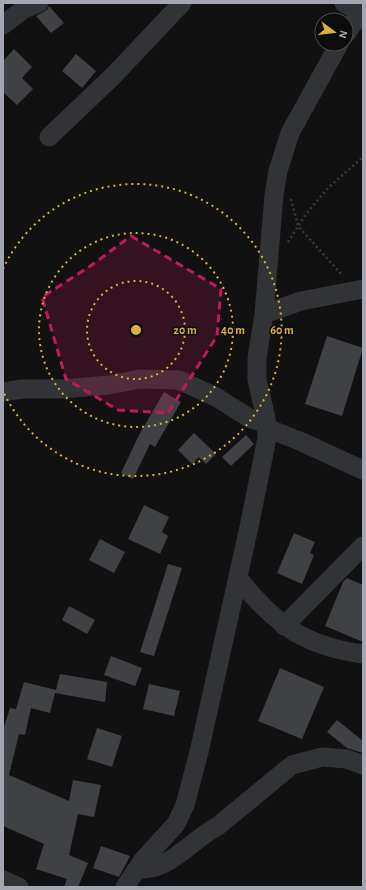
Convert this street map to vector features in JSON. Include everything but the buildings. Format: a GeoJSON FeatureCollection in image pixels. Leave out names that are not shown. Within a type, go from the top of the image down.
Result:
{"type":"FeatureCollection","features":[{"type":"Feature","properties":{"kind":"street"},"geometry":{"type":"LineString","coordinates":[[3,25],[24,9],[39,3]]}},
{"type":"Feature","properties":{"kind":"street"},"geometry":{"type":"LineString","coordinates":[[49,137],[113,76],[182,3]]}},
{"type":"Feature","properties":{"kind":"street"},"geometry":{"type":"LineString","coordinates":[[344,3],[362,11],[354,22]]}},
{"type":"Feature","properties":{"kind":"street"},"geometry":{"type":"LineString","coordinates":[[125,887],[143,860],[176,824],[185,805],[201,745],[267,438],[267,426],[263,400],[257,380],[257,358],[264,314],[274,195],[283,151],[309,97],[334,52]]}},
{"type":"Feature","properties":{"kind":"street"},"geometry":{"type":"LineString","coordinates":[[264,314],[302,301],[359,290]]}},
{"type":"Feature","properties":{"kind":"street"},"geometry":{"type":"LineString","coordinates":[[3,392],[22,389],[62,389],[109,385],[140,379],[179,380],[216,397],[249,418],[363,470]]}},
{"type":"Feature","properties":{"kind":"street"},"geometry":{"type":"LineString","coordinates":[[284,626],[363,546]]}},
{"type":"Feature","properties":{"kind":"street"},"geometry":{"type":"LineString","coordinates":[[238,578],[259,604],[284,626],[311,642],[342,651],[363,654]]}},
{"type":"Feature","properties":{"kind":"street"},"geometry":{"type":"LineString","coordinates":[[136,870],[159,866],[177,854],[205,833],[218,826],[292,765],[322,757],[347,759],[363,765]]}},
{"type":"Feature","properties":{"kind":"street"},"geometry":{"type":"LineString","coordinates":[[3,880],[18,887]]}},
{"type":"Feature","properties":{"kind":"path"},"geometry":{"type":"LineString","coordinates":[[286,246],[298,226],[328,188],[363,157]]}},
{"type":"Feature","properties":{"kind":"path"},"geometry":{"type":"LineString","coordinates":[[298,226],[359,290]]}},
{"type":"Feature","properties":{"kind":"highlighted area"},"geometry":{"type":"Polygon","coordinates":[[[131,236],[221,289],[217,336],[168,413],[118,410],[66,379],[42,297],[89,267],[131,236]]]}}]}
